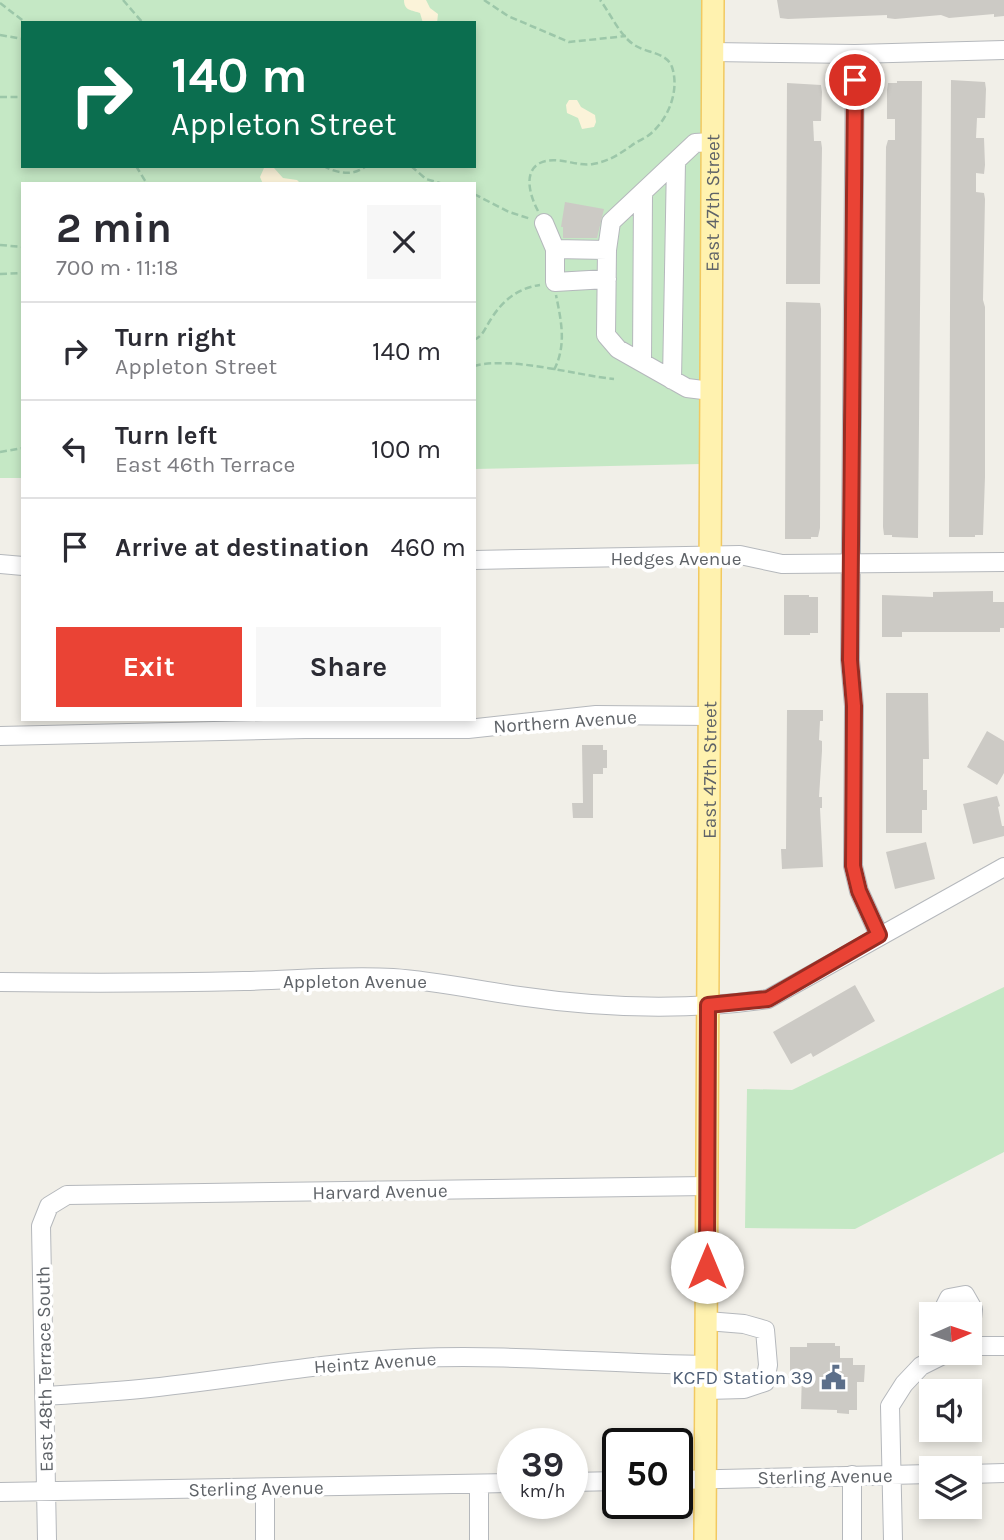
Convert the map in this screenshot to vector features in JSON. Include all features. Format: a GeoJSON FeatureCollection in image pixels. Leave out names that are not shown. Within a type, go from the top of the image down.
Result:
{"type":"FeatureCollection","features":[{"type":"Feature","properties":{"kind":"main road","name":"East 47th Street"},"geometry":{"type":"LineString","coordinates":[[705,1540],[713,0]]}},
{"type":"Feature","properties":{"kind":"street"},"geometry":{"type":"LineString","coordinates":[[712,52],[855,54],[1004,50]]}},
{"type":"Feature","properties":{"kind":"street"},"geometry":{"type":"LineString","coordinates":[[855,54],[850,660],[854,706],[853,866],[859,891],[879,935]]}},
{"type":"Feature","properties":{"kind":"street"},"geometry":{"type":"LineString","coordinates":[[711,391],[687,388],[672,380],[618,349],[606,335],[607,250],[611,222],[695,143],[712,142]]}},
{"type":"Feature","properties":{"kind":"street"},"geometry":{"type":"LineString","coordinates":[[672,380],[676,162]]}},
{"type":"Feature","properties":{"kind":"street"},"geometry":{"type":"LineString","coordinates":[[642,362],[643,193]]}},
{"type":"Feature","properties":{"kind":"street"},"geometry":{"type":"LineString","coordinates":[[544,223],[555,249],[555,282],[607,279]]}},
{"type":"Feature","properties":{"kind":"street"},"geometry":{"type":"LineString","coordinates":[[555,249],[607,250]]}},
{"type":"Feature","properties":{"kind":"street","name":"Hedges Avenue"},"geometry":{"type":"LineString","coordinates":[[476,561],[740,555],[782,564],[1004,562]]}},
{"type":"Feature","properties":{"kind":"street"},"geometry":{"type":"LineString","coordinates":[[0,564],[21,566]]}},
{"type":"Feature","properties":{"kind":"street","name":"Northern Avenue"},"geometry":{"type":"LineString","coordinates":[[0,736],[305,729],[468,729],[597,715],[710,716]]}},
{"type":"Feature","properties":{"kind":"street","name":"Appleton Avenue"},"geometry":{"type":"LineString","coordinates":[[0,982],[155,983],[389,978],[442,982],[517,996],[569,1002],[639,1006],[708,1005],[768,999],[1004,867]]}},
{"type":"Feature","properties":{"kind":"street","name":"Harvard Avenue"},"geometry":{"type":"LineString","coordinates":[[55,1202],[67,1195],[707,1186]]}},
{"type":"Feature","properties":{"kind":"street","name":"East 48th Terrace South"},"geometry":{"type":"LineString","coordinates":[[47,1540],[41,1226],[49,1206],[55,1202]]}},
{"type":"Feature","properties":{"kind":"street"},"geometry":{"type":"LineString","coordinates":[[947,1302],[949,1298],[965,1295],[969,1302]]}},
{"type":"Feature","properties":{"kind":"street"},"geometry":{"type":"LineString","coordinates":[[706,1390],[744,1389],[765,1382],[768,1365],[765,1330],[744,1324],[707,1321]]}},
{"type":"Feature","properties":{"kind":"street"},"geometry":{"type":"LineString","coordinates":[[982,1346],[1004,1346]]}},
{"type":"Feature","properties":{"kind":"street","name":"Heintz Avenue"},"geometry":{"type":"LineString","coordinates":[[45,1396],[141,1389],[294,1368],[411,1358],[470,1356],[706,1365]]}},
{"type":"Feature","properties":{"kind":"street"},"geometry":{"type":"LineString","coordinates":[[893,1540],[890,1406],[904,1384],[923,1365]]}},
{"type":"Feature","properties":{"kind":"street"},"geometry":{"type":"LineString","coordinates":[[982,1474],[1004,1473]]}},
{"type":"Feature","properties":{"kind":"street","name":"Sterling Avenue"},"geometry":{"type":"LineString","coordinates":[[693,1479],[919,1474]]}},
{"type":"Feature","properties":{"kind":"street"},"geometry":{"type":"LineString","coordinates":[[852,1475],[852,1540]]}},
{"type":"Feature","properties":{"kind":"street","name":"Sterling Avenue"},"geometry":{"type":"LineString","coordinates":[[0,1492],[497,1483]]}},
{"type":"Feature","properties":{"kind":"street"},"geometry":{"type":"LineString","coordinates":[[479,1484],[479,1540]]}},
{"type":"Feature","properties":{"kind":"street"},"geometry":{"type":"LineString","coordinates":[[265,1489],[265,1540]]}},
{"type":"Feature","properties":{"kind":"path"},"geometry":{"type":"LineString","coordinates":[[123,0],[141,21]]}},
{"type":"Feature","properties":{"kind":"path"},"geometry":{"type":"LineString","coordinates":[[484,0],[508,16],[569,42],[626,36]]}},
{"type":"Feature","properties":{"kind":"path"},"geometry":{"type":"LineString","coordinates":[[544,223],[531,198],[529,183],[533,170],[539,163],[551,160],[589,165],[610,160],[650,134],[670,107],[674,79],[671,66],[667,60],[637,47],[600,0]]}},
{"type":"Feature","properties":{"kind":"path"},"geometry":{"type":"LineString","coordinates":[[0,3],[23,21]]}},
{"type":"Feature","properties":{"kind":"path"},"geometry":{"type":"LineString","coordinates":[[0,35],[21,39]]}},
{"type":"Feature","properties":{"kind":"path"},"geometry":{"type":"LineString","coordinates":[[0,97],[21,97]]}},
{"type":"Feature","properties":{"kind":"path"},"geometry":{"type":"LineString","coordinates":[[328,168],[341,173],[356,172],[363,168]]}},
{"type":"Feature","properties":{"kind":"path"},"geometry":{"type":"LineString","coordinates":[[413,168],[426,179],[436,182]]}},
{"type":"Feature","properties":{"kind":"path"},"geometry":{"type":"LineString","coordinates":[[476,195],[509,212],[544,223]]}},
{"type":"Feature","properties":{"kind":"path"},"geometry":{"type":"LineString","coordinates":[[0,245],[21,247]]}},
{"type":"Feature","properties":{"kind":"path"},"geometry":{"type":"LineString","coordinates":[[0,274],[21,273]]}},
{"type":"Feature","properties":{"kind":"path"},"geometry":{"type":"LineString","coordinates":[[476,339],[485,332],[496,310],[514,293],[523,288],[555,282],[563,333],[560,355],[554,370]]}},
{"type":"Feature","properties":{"kind":"path"},"geometry":{"type":"LineString","coordinates":[[476,366],[508,365],[614,379]]}},
{"type":"Feature","properties":{"kind":"path"},"geometry":{"type":"LineString","coordinates":[[0,452],[21,448]]}},
{"type":"Feature","properties":{"kind":"green space"},"geometry":{"type":"Polygon","coordinates":[[[0,0],[702,0],[701,464],[476,469],[476,182],[21,182],[21,478],[0,478],[0,0]]]}},
{"type":"Feature","properties":{"kind":"green space"},"geometry":{"type":"Polygon","coordinates":[[[1004,987],[1004,1152],[855,1229],[745,1228],[747,1089],[792,1090],[1004,987]]]}},
{"type":"Feature","properties":{"kind":"sand"},"geometry":{"type":"Polygon","coordinates":[[[404,0],[426,0],[430,8],[438,14],[437,21],[422,21],[420,13],[407,8],[404,0]]]}},
{"type":"Feature","properties":{"kind":"sand"},"geometry":{"type":"Polygon","coordinates":[[[569,100],[577,100],[581,107],[595,115],[594,127],[582,129],[578,118],[567,113],[566,105],[569,100]]]}},
{"type":"Feature","properties":{"kind":"sand"},"geometry":{"type":"Polygon","coordinates":[[[264,168],[274,168],[283,178],[299,182],[262,182],[260,177],[264,168]]]}},
{"type":"Feature","properties":{"kind":"building"},"geometry":{"type":"Polygon","coordinates":[[[777,0],[1004,0],[1004,16],[994,17],[994,14],[949,18],[941,15],[895,19],[887,18],[887,15],[788,19],[780,18],[777,0]]]}},
{"type":"Feature","properties":{"kind":"building"},"geometry":{"type":"Polygon","coordinates":[[[951,80],[985,82],[986,89],[985,118],[977,118],[976,138],[984,138],[985,165],[984,174],[976,173],[976,192],[984,193],[985,199],[985,477],[983,535],[975,537],[949,537],[951,80]]]}},
{"type":"Feature","properties":{"kind":"building"},"geometry":{"type":"Polygon","coordinates":[[[922,81],[918,538],[884,535],[883,527],[886,147],[888,140],[895,140],[895,119],[887,119],[887,90],[888,83],[922,81]]]}},
{"type":"Feature","properties":{"kind":"building"},"geometry":{"type":"Polygon","coordinates":[[[787,83],[821,85],[821,121],[813,121],[814,141],[821,141],[822,148],[820,284],[786,284],[787,83]]]}},
{"type":"Feature","properties":{"kind":"building"},"geometry":{"type":"Polygon","coordinates":[[[565,202],[604,209],[597,238],[563,238],[561,227],[565,202]]]}},
{"type":"Feature","properties":{"kind":"building"},"geometry":{"type":"Polygon","coordinates":[[[786,302],[820,303],[821,309],[820,528],[818,537],[811,539],[785,539],[786,302]]]}},
{"type":"Feature","properties":{"kind":"building"},"geometry":{"type":"Polygon","coordinates":[[[993,591],[993,602],[1004,602],[1004,628],[1000,628],[1000,632],[902,632],[902,637],[882,637],[882,595],[933,597],[933,592],[993,591]]]}},
{"type":"Feature","properties":{"kind":"building"},"geometry":{"type":"Polygon","coordinates":[[[784,595],[818,597],[818,633],[784,635],[784,595]]]}},
{"type":"Feature","properties":{"kind":"building"},"geometry":{"type":"Polygon","coordinates":[[[886,693],[928,693],[929,759],[923,759],[923,790],[927,790],[927,810],[922,810],[922,833],[886,833],[886,693]]]}},
{"type":"Feature","properties":{"kind":"building"},"geometry":{"type":"Polygon","coordinates":[[[787,710],[823,710],[819,740],[822,741],[822,751],[819,797],[822,797],[820,808],[823,867],[782,869],[781,849],[786,849],[787,710]]]}},
{"type":"Feature","properties":{"kind":"building"},"geometry":{"type":"Polygon","coordinates":[[[987,731],[1004,741],[1004,773],[997,785],[967,767],[987,731]]]}},
{"type":"Feature","properties":{"kind":"building"},"geometry":{"type":"Polygon","coordinates":[[[582,745],[603,745],[603,750],[607,750],[607,768],[603,768],[603,774],[593,774],[593,818],[573,818],[572,803],[583,803],[582,745]]]}},
{"type":"Feature","properties":{"kind":"building"},"geometry":{"type":"Polygon","coordinates":[[[997,796],[1004,836],[973,844],[963,804],[997,796]]]}},
{"type":"Feature","properties":{"kind":"building"},"geometry":{"type":"Polygon","coordinates":[[[926,842],[935,879],[895,889],[886,852],[926,842]]]}},
{"type":"Feature","properties":{"kind":"building"},"geometry":{"type":"Polygon","coordinates":[[[855,985],[875,1021],[813,1057],[811,1053],[791,1064],[773,1032],[855,985]]]}},
{"type":"Feature","properties":{"kind":"building","name":"KCFD Station 39"},"geometry":{"type":"Polygon","coordinates":[[[807,1343],[835,1343],[835,1346],[840,1346],[840,1358],[853,1358],[853,1365],[865,1365],[864,1382],[857,1382],[857,1410],[849,1410],[849,1414],[837,1413],[837,1410],[801,1409],[802,1372],[790,1372],[790,1347],[807,1347],[807,1343]]]}},
{"type":"Feature","properties":{"kind":"place","name":"KCFD Station 39"},"geometry":{"type":"Point","coordinates":[833,1377]}},
{"type":"Feature","properties":{"kind":"route"},"geometry":{"type":"LineString","coordinates":[[707,1267],[708,1005],[768,999],[879,935],[859,891],[853,866],[854,706],[850,660],[855,80]]}}]}
